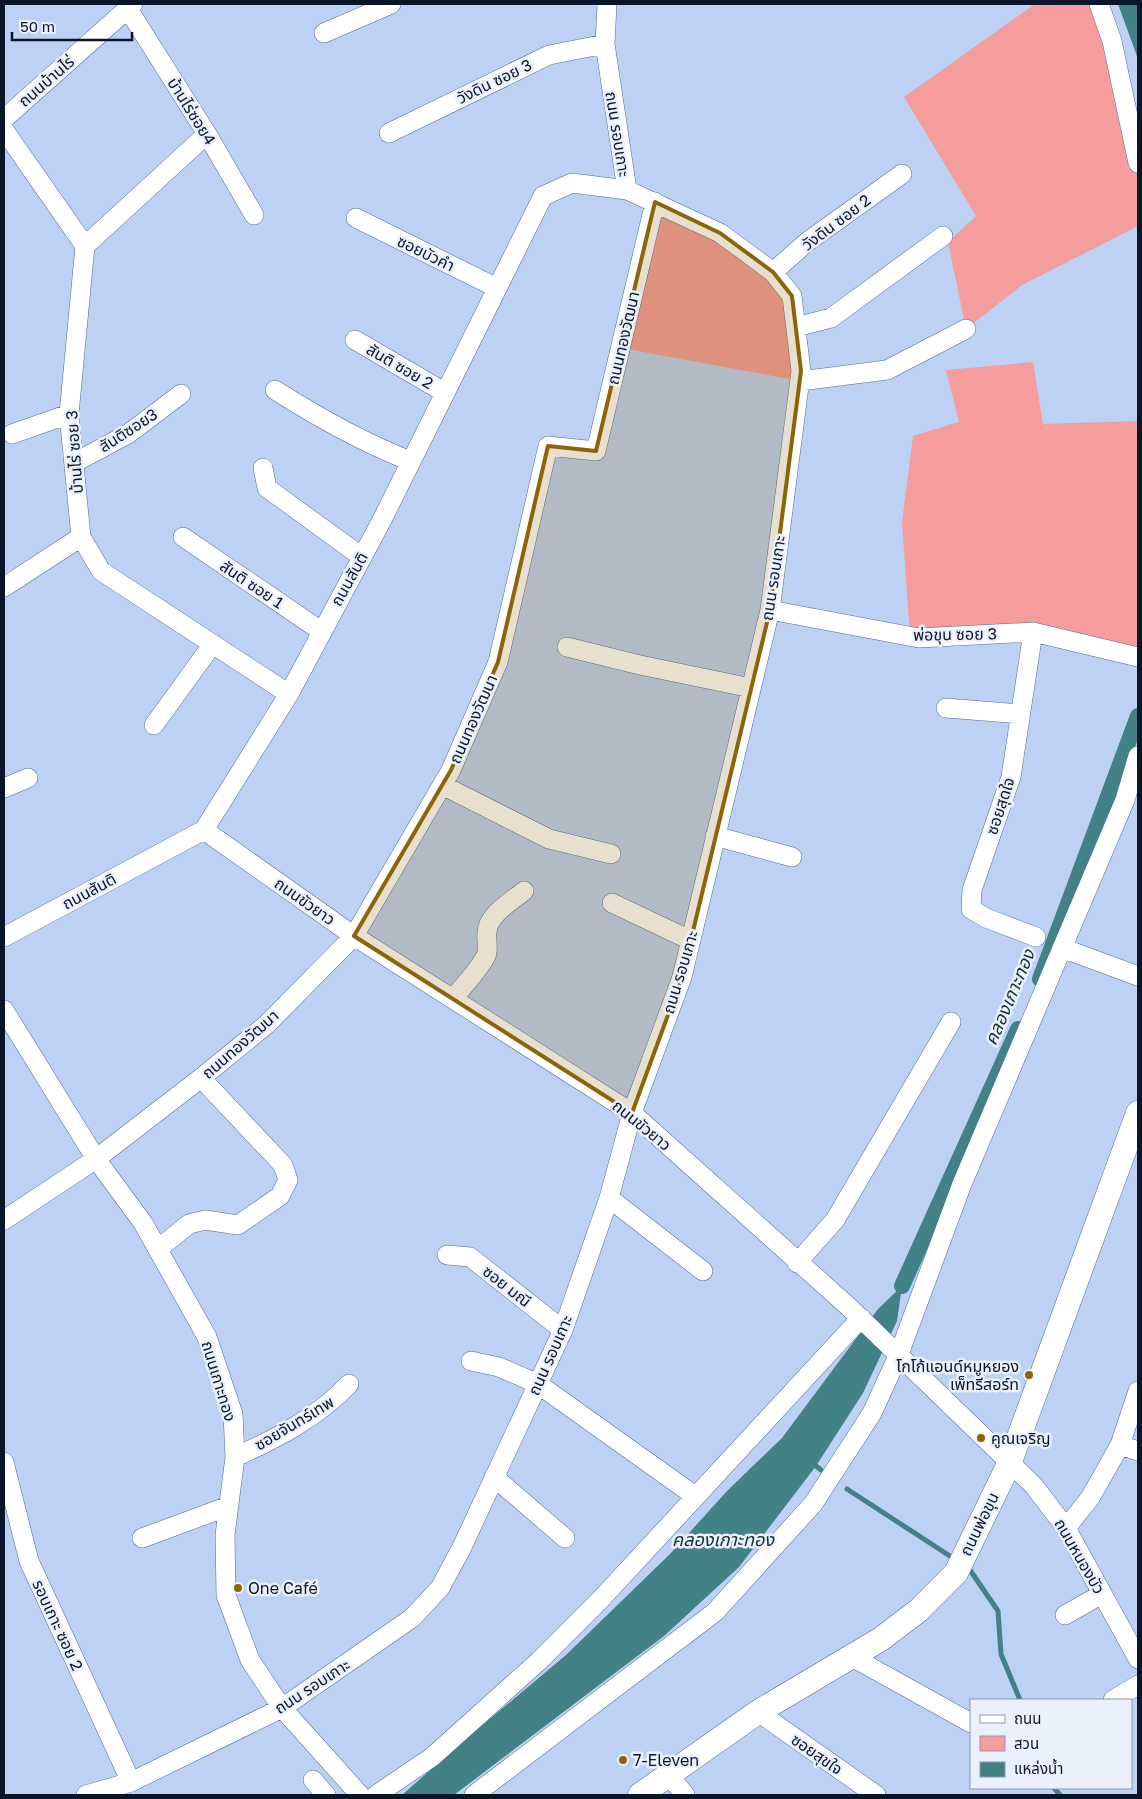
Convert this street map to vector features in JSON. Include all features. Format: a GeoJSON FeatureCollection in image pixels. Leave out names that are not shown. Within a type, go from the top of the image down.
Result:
{"type":"FeatureCollection","features":[{"type":"Feature","properties":{"kind":"main road","name":"ถนนพ่อขุน"},"geometry":{"type":"LineString","coordinates":[[640,1795],[758,1712],[882,1639],[919,1610],[961,1563],[1008,1464],[1138,1113]]}},
{"type":"Feature","properties":{"kind":"street"},"geometry":{"type":"LineString","coordinates":[[324,33],[391,4]]}},
{"type":"Feature","properties":{"kind":"street","name":"ถนน รอบเกาะ"},"geometry":{"type":"LineString","coordinates":[[86,1795],[131,1782],[282,1708],[412,1618],[434,1594],[462,1547],[563,1330],[609,1198],[632,1113],[682,977],[770,610],[801,371],[792,296],[773,272],[720,233],[627,190],[605,44],[607,4]]}},
{"type":"Feature","properties":{"kind":"street"},"geometry":{"type":"LineString","coordinates":[[1098,4],[1112,41],[1138,163]]}},
{"type":"Feature","properties":{"kind":"street","name":"ถนนบ้านไร่"},"geometry":{"type":"LineString","coordinates":[[4,119],[130,7]]}},
{"type":"Feature","properties":{"kind":"street","name":"บ้านไร่ซอย4"},"geometry":{"type":"LineString","coordinates":[[130,7],[254,215]]}},
{"type":"Feature","properties":{"kind":"street","name":"วังดิน ซอย 3"},"geometry":{"type":"LineString","coordinates":[[388,134],[549,54],[605,44]]}},
{"type":"Feature","properties":{"kind":"street"},"geometry":{"type":"LineString","coordinates":[[4,130],[85,246],[207,134]]}},
{"type":"Feature","properties":{"kind":"street","name":"วังดิน ซอย 2"},"geometry":{"type":"LineString","coordinates":[[773,272],[807,242],[902,174]]}},
{"type":"Feature","properties":{"kind":"street","name":"ถนนสันติ"},"geometry":{"type":"LineString","coordinates":[[4,938],[204,830],[289,694],[362,557],[543,196],[572,183],[627,190]]}},
{"type":"Feature","properties":{"kind":"street","name":"ถนนทองวัฒนา"},"geometry":{"type":"LineString","coordinates":[[96,1159],[266,1025],[354,936],[442,785],[498,662],[548,446],[596,452],[655,202]]}},
{"type":"Feature","properties":{"kind":"street","name":"ซอยบัวคำ"},"geometry":{"type":"LineString","coordinates":[[356,218],[496,287]]}},
{"type":"Feature","properties":{"kind":"street"},"geometry":{"type":"LineString","coordinates":[[796,327],[831,318],[943,236]]}},
{"type":"Feature","properties":{"kind":"street","name":"บ้านไร่ ซอย 3"},"geometry":{"type":"LineString","coordinates":[[85,246],[69,414],[80,538],[101,572],[289,694]]}},
{"type":"Feature","properties":{"kind":"street"},"geometry":{"type":"LineString","coordinates":[[800,381],[887,370],[966,329]]}},
{"type":"Feature","properties":{"kind":"street","name":"สันติ ซอย 2"},"geometry":{"type":"LineString","coordinates":[[355,340],[444,392]]}},
{"type":"Feature","properties":{"kind":"street"},"geometry":{"type":"LineString","coordinates":[[275,390],[325,421],[375,448],[410,461]]}},
{"type":"Feature","properties":{"kind":"street","name":"สันติซอย3"},"geometry":{"type":"LineString","coordinates":[[74,463],[128,434],[181,394]]}},
{"type":"Feature","properties":{"kind":"street"},"geometry":{"type":"LineString","coordinates":[[12,434],[69,414]]}},
{"type":"Feature","properties":{"kind":"street"},"geometry":{"type":"LineString","coordinates":[[263,468],[268,488],[362,557]]}},
{"type":"Feature","properties":{"kind":"street","name":"สันติ ซอย 1"},"geometry":{"type":"LineString","coordinates":[[183,537],[321,631]]}},
{"type":"Feature","properties":{"kind":"street"},"geometry":{"type":"LineString","coordinates":[[4,587],[80,538]]}},
{"type":"Feature","properties":{"kind":"street","name":"พ่อขุน ซอย 3"},"geometry":{"type":"LineString","coordinates":[[770,610],[920,638],[1033,632],[1138,657]]}},
{"type":"Feature","properties":{"kind":"street","name":"ซอยสุดใจ"},"geometry":{"type":"LineString","coordinates":[[1033,632],[1011,777],[972,890],[971,909],[986,918],[1036,937]]}},
{"type":"Feature","properties":{"kind":"street"},"geometry":{"type":"LineString","coordinates":[[154,724],[212,645]]}},
{"type":"Feature","properties":{"kind":"street"},"geometry":{"type":"LineString","coordinates":[[566,647],[640,665],[751,688]]}},
{"type":"Feature","properties":{"kind":"street"},"geometry":{"type":"LineString","coordinates":[[946,708],[1020,714]]}},
{"type":"Feature","properties":{"kind":"street"},"geometry":{"type":"LineString","coordinates":[[474,1795],[715,1612],[813,1504],[872,1413],[899,1354],[962,1184],[1125,800],[1138,756]]}},
{"type":"Feature","properties":{"kind":"street"},"geometry":{"type":"LineString","coordinates":[[4,788],[28,778]]}},
{"type":"Feature","properties":{"kind":"street"},"geometry":{"type":"LineString","coordinates":[[442,785],[549,839],[611,854]]}},
{"type":"Feature","properties":{"kind":"street","name":"ถนนขัวยาว"},"geometry":{"type":"LineString","coordinates":[[204,830],[354,936],[632,1113],[899,1354],[1008,1464]]}},
{"type":"Feature","properties":{"kind":"street"},"geometry":{"type":"LineString","coordinates":[[715,836],[792,857]]}},
{"type":"Feature","properties":{"kind":"street"},"geometry":{"type":"LineString","coordinates":[[453,999],[486,956],[486,932],[490,924],[500,910],[524,891]]}},
{"type":"Feature","properties":{"kind":"street"},"geometry":{"type":"LineString","coordinates":[[612,903],[690,940]]}},
{"type":"Feature","properties":{"kind":"street"},"geometry":{"type":"LineString","coordinates":[[1062,948],[1138,976]]}},
{"type":"Feature","properties":{"kind":"street","name":"ถนนเกาะทอง"},"geometry":{"type":"LineString","coordinates":[[4,1010],[96,1159],[143,1223],[207,1338],[233,1414],[234,1457],[225,1535],[226,1595],[250,1660],[282,1708],[360,1795]]}},
{"type":"Feature","properties":{"kind":"street"},"geometry":{"type":"LineString","coordinates":[[797,1262],[835,1220],[951,1022]]}},
{"type":"Feature","properties":{"kind":"street"},"geometry":{"type":"LineString","coordinates":[[158,1249],[189,1224],[205,1220],[238,1225],[280,1196],[288,1180],[283,1165],[201,1078]]}},
{"type":"Feature","properties":{"kind":"street"},"geometry":{"type":"LineString","coordinates":[[4,1220],[96,1159]]}},
{"type":"Feature","properties":{"kind":"street"},"geometry":{"type":"LineString","coordinates":[[609,1198],[703,1271]]}},
{"type":"Feature","properties":{"kind":"street","name":"ซอย มณี"},"geometry":{"type":"LineString","coordinates":[[447,1255],[470,1257],[563,1330]]}},
{"type":"Feature","properties":{"kind":"street"},"geometry":{"type":"LineString","coordinates":[[376,1795],[432,1757],[539,1661],[601,1599],[860,1318]]}},
{"type":"Feature","properties":{"kind":"street"},"geometry":{"type":"LineString","coordinates":[[471,1361],[499,1367],[538,1384],[695,1496]]}},
{"type":"Feature","properties":{"kind":"street","name":"ซอยจันทร์เทพ"},"geometry":{"type":"LineString","coordinates":[[234,1457],[262,1445],[311,1416],[334,1401],[349,1384]]}},
{"type":"Feature","properties":{"kind":"street"},"geometry":{"type":"LineString","coordinates":[[1066,1528],[1090,1498],[1120,1445],[1138,1391]]}},
{"type":"Feature","properties":{"kind":"street"},"geometry":{"type":"LineString","coordinates":[[1120,1445],[1138,1451]]}},
{"type":"Feature","properties":{"kind":"street","name":"รอบเกาะ ซอย 2"},"geometry":{"type":"LineString","coordinates":[[4,1462],[29,1562],[131,1782]]}},
{"type":"Feature","properties":{"kind":"street","name":"ถนนหนองบัว"},"geometry":{"type":"LineString","coordinates":[[1008,1464],[1034,1486],[1066,1528],[1138,1659]]}},
{"type":"Feature","properties":{"kind":"street"},"geometry":{"type":"LineString","coordinates":[[494,1477],[565,1538]]}},
{"type":"Feature","properties":{"kind":"street"},"geometry":{"type":"LineString","coordinates":[[142,1538],[229,1506]]}},
{"type":"Feature","properties":{"kind":"street"},"geometry":{"type":"LineString","coordinates":[[1065,1615],[1102,1594]]}},
{"type":"Feature","properties":{"kind":"street"},"geometry":{"type":"LineString","coordinates":[[852,1657],[970,1722]]}},
{"type":"Feature","properties":{"kind":"street"},"geometry":{"type":"LineString","coordinates":[[1115,1699],[1138,1685]]}},
{"type":"Feature","properties":{"kind":"street","name":"ซอยสุขใจ"},"geometry":{"type":"LineString","coordinates":[[758,1712],[876,1795]]}},
{"type":"Feature","properties":{"kind":"street"},"geometry":{"type":"LineString","coordinates":[[669,1775],[685,1795]]}},
{"type":"Feature","properties":{"kind":"street"},"geometry":{"type":"LineString","coordinates":[[313,1780],[326,1795]]}},
{"type":"Feature","properties":{"kind":"highlighted area"},"geometry":{"type":"Polygon","coordinates":[[[655,202],[720,233],[773,272],[792,296],[801,371],[770,610],[682,977],[632,1113],[354,936],[451,770],[498,662],[548,446],[596,451],[655,202]]]}},
{"type":"Feature","properties":{"kind":"green space"},"geometry":{"type":"Polygon","coordinates":[[[1035,4],[1095,4],[1138,172],[1138,226],[1022,285],[966,329],[948,242],[976,216],[904,97],[1035,4]]]}},
{"type":"Feature","properties":{"kind":"green space"},"geometry":{"type":"Polygon","coordinates":[[[655,202],[720,233],[792,296],[800,381],[621,348],[655,202]]]}},
{"type":"Feature","properties":{"kind":"green space"},"geometry":{"type":"Polygon","coordinates":[[[1033,362],[1043,424],[1138,421],[1138,655],[1034,628],[910,636],[902,522],[913,436],[959,422],[946,370],[1033,362]]]}},
{"type":"Feature","properties":{"kind":"water"},"geometry":{"type":"Polygon","coordinates":[[[1118,4],[1138,4],[1138,59],[1118,4]]]}},
{"type":"Feature","properties":{"kind":"water","name":"คลองเกาะทอง"},"geometry":{"type":"Polygon","coordinates":[[[902,1286],[897,1321],[863,1393],[816,1466],[739,1567],[664,1636],[454,1795],[402,1795],[566,1655],[670,1554],[727,1491],[782,1438],[878,1309],[902,1286]]]}},
{"type":"Feature","properties":{"kind":"waterway","name":"คลองเกาะทอง"},"geometry":{"type":"LineString","coordinates":[[1040,979],[1138,716]]}},
{"type":"Feature","properties":{"kind":"waterway","name":"คลองเกาะทอง"},"geometry":{"type":"LineString","coordinates":[[902,1286],[1018,1029]]}},
{"type":"Feature","properties":{"kind":"waterway"},"geometry":{"type":"LineString","coordinates":[[816,1466],[821,1470]]}},
{"type":"Feature","properties":{"kind":"waterway"},"geometry":{"type":"LineString","coordinates":[[847,1489],[956,1560]]}},
{"type":"Feature","properties":{"kind":"waterway"},"geometry":{"type":"LineString","coordinates":[[965,1566],[970,1570],[998,1611],[1001,1654],[1020,1699]]}},
{"type":"Feature","properties":{"kind":"waterway"},"geometry":{"type":"LineString","coordinates":[[1055,1789],[1060,1795]]}},
{"type":"Feature","properties":{"kind":"place","name":"โกโก้แอนด์หมูหยอง เพ็ทรีสอร์ท"},"geometry":{"type":"Point","coordinates":[1029,1375]}},
{"type":"Feature","properties":{"kind":"place","name":"คูณเจริญ"},"geometry":{"type":"Point","coordinates":[981,1438]}},
{"type":"Feature","properties":{"kind":"place","name":"One Café"},"geometry":{"type":"Point","coordinates":[238,1588]}},
{"type":"Feature","properties":{"kind":"place","name":"7-Eleven"},"geometry":{"type":"Point","coordinates":[623,1760]}}]}
